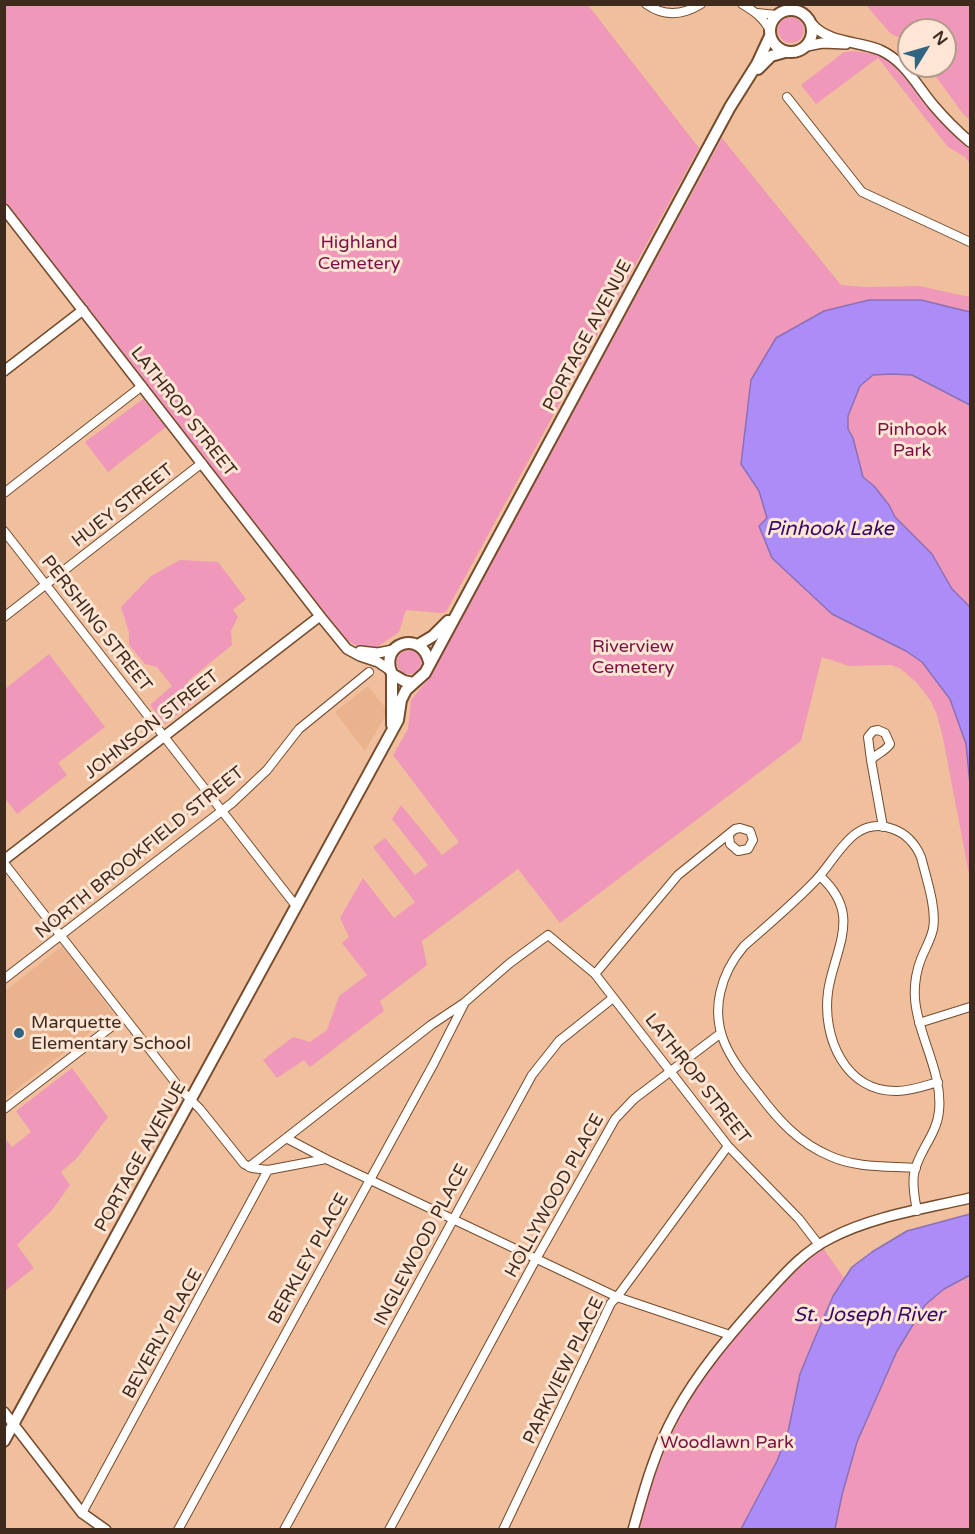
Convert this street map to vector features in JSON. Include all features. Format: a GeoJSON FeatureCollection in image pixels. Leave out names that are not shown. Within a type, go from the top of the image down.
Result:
{"type":"FeatureCollection","features":[{"type":"Feature","properties":{"kind":"main road"},"geometry":{"type":"LineString","coordinates":[[809,4],[812,36],[807,46],[797,52],[785,52],[773,43],[770,34],[777,15],[791,7],[810,21]]}},
{"type":"Feature","properties":{"kind":"main road","name":"PORTAGE AVENUE"},"geometry":{"type":"LineString","coordinates":[[429,662],[730,106],[749,78],[770,34]]}},
{"type":"Feature","properties":{"kind":"main road","name":"PORTAGE AVENUE"},"geometry":{"type":"LineString","coordinates":[[749,78],[771,56],[785,52]]}},
{"type":"Feature","properties":{"kind":"main road","name":"PORTAGE AVENUE"},"geometry":{"type":"LineString","coordinates":[[418,645],[433,636],[457,611]]}},
{"type":"Feature","properties":{"kind":"main road"},"geometry":{"type":"LineString","coordinates":[[405,643],[418,645],[428,656],[429,662],[422,676],[413,682],[404,681],[391,672],[389,660],[393,650],[405,643]]}},
{"type":"Feature","properties":{"kind":"main road","name":"PORTAGE AVENUE"},"geometry":{"type":"LineString","coordinates":[[391,672],[392,731]]}},
{"type":"Feature","properties":{"kind":"main road","name":"PORTAGE AVENUE"},"geometry":{"type":"LineString","coordinates":[[5,1437],[392,731],[400,714],[404,693],[413,682]]}},
{"type":"Feature","properties":{"kind":"street"},"geometry":{"type":"LineString","coordinates":[[646,4],[658,11],[677,14],[701,4]]}},
{"type":"Feature","properties":{"kind":"street"},"geometry":{"type":"LineString","coordinates":[[742,4],[757,13],[767,24],[770,34]]}},
{"type":"Feature","properties":{"kind":"street"},"geometry":{"type":"LineString","coordinates":[[757,13],[777,15]]}},
{"type":"Feature","properties":{"kind":"street"},"geometry":{"type":"LineString","coordinates":[[810,21],[824,34],[880,50],[894,58],[905,68],[939,112],[970,142]]}},
{"type":"Feature","properties":{"kind":"street"},"geometry":{"type":"LineString","coordinates":[[807,46],[822,43],[855,44]]}},
{"type":"Feature","properties":{"kind":"street"},"geometry":{"type":"LineString","coordinates":[[786,97],[862,192],[970,242]]}},
{"type":"Feature","properties":{"kind":"street","name":"LATHROP STREET"},"geometry":{"type":"LineString","coordinates":[[4,209],[336,636],[347,649],[378,662],[391,672]]}},
{"type":"Feature","properties":{"kind":"street"},"geometry":{"type":"LineString","coordinates":[[4,370],[83,310]]}},
{"type":"Feature","properties":{"kind":"street"},"geometry":{"type":"LineString","coordinates":[[4,493],[142,386]]}},
{"type":"Feature","properties":{"kind":"street","name":"HUEY STREET"},"geometry":{"type":"LineString","coordinates":[[4,617],[202,463]]}},
{"type":"Feature","properties":{"kind":"street","name":"PERSHING STREET"},"geometry":{"type":"LineString","coordinates":[[4,531],[296,906]]}},
{"type":"Feature","properties":{"kind":"street","name":"JOHNSON STREET"},"geometry":{"type":"LineString","coordinates":[[4,862],[320,616]]}},
{"type":"Feature","properties":{"kind":"street","name":"LATHROP STREET"},"geometry":{"type":"LineString","coordinates":[[336,636],[360,651],[378,653],[393,650]]}},
{"type":"Feature","properties":{"kind":"street","name":"NORTH BROOKFIELD STREET"},"geometry":{"type":"LineString","coordinates":[[4,979],[222,811],[255,781],[299,729],[369,672]]}},
{"type":"Feature","properties":{"kind":"street"},"geometry":{"type":"LineString","coordinates":[[871,760],[883,827]]}},
{"type":"Feature","properties":{"kind":"street"},"geometry":{"type":"LineString","coordinates":[[916,1168],[849,1162],[831,1157],[805,1143],[783,1124],[765,1102],[735,1062],[721,1033],[718,1012],[720,990],[735,956],[820,876],[852,836],[867,828],[883,827],[901,833],[913,842],[921,857],[933,913],[932,935],[921,959],[915,984],[916,1012],[938,1082],[940,1098],[936,1125],[916,1168],[914,1191],[917,1211]]}},
{"type":"Feature","properties":{"kind":"street"},"geometry":{"type":"LineString","coordinates":[[595,974],[678,875],[729,836]]}},
{"type":"Feature","properties":{"kind":"street"},"geometry":{"type":"LineString","coordinates":[[4,862],[124,1017],[240,1160],[249,1167],[268,1170],[326,1159]]}},
{"type":"Feature","properties":{"kind":"street"},"geometry":{"type":"LineString","coordinates":[[820,876],[838,898],[843,915],[843,929],[830,979],[827,1001],[833,1045],[842,1063],[860,1081],[879,1089],[899,1092],[938,1082]]}},
{"type":"Feature","properties":{"kind":"street","name":"LATHROP STREET"},"geometry":{"type":"LineString","coordinates":[[464,1003],[510,963],[548,935],[595,974],[728,1146],[799,1219],[819,1245]]}},
{"type":"Feature","properties":{"kind":"street","name":"INGLEWOOD PLACE"},"geometry":{"type":"LineString","coordinates":[[284,1530],[535,1070],[559,1041],[613,998]]}},
{"type":"Feature","properties":{"kind":"street"},"geometry":{"type":"LineString","coordinates":[[249,1167],[431,1025],[464,1003]]}},
{"type":"Feature","properties":{"kind":"street","name":"BERKLEY PLACE"},"geometry":{"type":"LineString","coordinates":[[178,1530],[434,1063],[464,1003]]}},
{"type":"Feature","properties":{"kind":"street"},"geometry":{"type":"LineString","coordinates":[[920,1023],[970,1007]]}},
{"type":"Feature","properties":{"kind":"street"},"geometry":{"type":"LineString","coordinates":[[4,1109],[124,1017]]}},
{"type":"Feature","properties":{"kind":"street","name":"HOLLYWOOD PLACE"},"geometry":{"type":"LineString","coordinates":[[389,1530],[615,1119],[634,1099],[721,1033]]}},
{"type":"Feature","properties":{"kind":"street"},"geometry":{"type":"LineString","coordinates":[[286,1138],[617,1298],[730,1335]]}},
{"type":"Feature","properties":{"kind":"street","name":"PARKVIEW PLACE"},"geometry":{"type":"LineString","coordinates":[[503,1530],[611,1303],[617,1298],[728,1146]]}},
{"type":"Feature","properties":{"kind":"street","name":"BEVERLY PLACE"},"geometry":{"type":"LineString","coordinates":[[82,1513],[268,1170]]}},
{"type":"Feature","properties":{"kind":"street"},"geometry":{"type":"LineString","coordinates":[[633,1530],[650,1473],[674,1416],[704,1368],[730,1335],[790,1268],[819,1245],[857,1226],[970,1198]]}},
{"type":"Feature","properties":{"kind":"street"},"geometry":{"type":"LineString","coordinates":[[4,1412],[82,1513],[106,1530]]}},
{"type":"Feature","properties":{"kind":"shaded area"},"geometry":{"type":"Polygon","coordinates":[[[368,686],[388,711],[365,751],[335,712],[368,686]]]}},
{"type":"Feature","properties":{"kind":"shaded area"},"geometry":{"type":"Polygon","coordinates":[[[62,946],[114,1014],[5,1098],[5,991],[62,946]]]}},
{"type":"Feature","properties":{"kind":"green space","name":"Highland Cemetery"},"geometry":{"type":"Polygon","coordinates":[[[5,5],[588,5],[699,148],[446,612],[406,610],[399,632],[376,650],[356,645],[340,634],[5,202],[5,5]]]}},
{"type":"Feature","properties":{"kind":"green space"},"geometry":{"type":"Polygon","coordinates":[[[866,5],[970,5],[970,120],[937,78],[957,78],[957,18],[897,18],[897,37],[891,34],[866,5]]]}},
{"type":"Feature","properties":{"kind":"green space"},"geometry":{"type":"Polygon","coordinates":[[[791,17],[800,21],[804,30],[800,39],[791,43],[782,39],[778,30],[782,21],[791,17]]]}},
{"type":"Feature","properties":{"kind":"green space"},"geometry":{"type":"Polygon","coordinates":[[[855,51],[881,55],[891,62],[897,67],[897,78],[907,78],[951,132],[970,149],[970,164],[965,157],[948,147],[878,58],[816,104],[801,85],[844,52],[855,51]]]}},
{"type":"Feature","properties":{"kind":"green space","name":"Riverview Cemetery"},"geometry":{"type":"Polygon","coordinates":[[[722,138],[841,285],[919,286],[970,297],[970,312],[921,300],[869,300],[824,311],[741,464],[760,491],[767,518],[832,614],[906,651],[922,662],[950,699],[966,744],[970,784],[970,879],[943,738],[930,700],[917,683],[901,669],[891,665],[849,666],[822,657],[801,741],[560,923],[518,869],[422,941],[427,965],[380,1001],[384,1011],[310,1067],[304,1060],[277,1078],[263,1060],[293,1037],[310,1042],[327,1030],[339,996],[367,975],[342,943],[349,937],[340,918],[363,878],[394,918],[415,902],[373,847],[385,838],[415,875],[428,865],[392,819],[401,805],[442,855],[459,842],[393,755],[408,729],[411,700],[430,677],[722,138]]]}},
{"type":"Feature","properties":{"kind":"green space","name":"Pinhook Park"},"geometry":{"type":"Polygon","coordinates":[[[873,375],[912,375],[970,405],[970,607],[952,589],[931,554],[894,517],[889,505],[874,486],[863,477],[853,438],[848,429],[848,416],[860,386],[873,375]]]}},
{"type":"Feature","properties":{"kind":"green space"},"geometry":{"type":"Polygon","coordinates":[[[143,399],[166,427],[108,472],[85,442],[143,399]]]}},
{"type":"Feature","properties":{"kind":"green space"},"geometry":{"type":"Polygon","coordinates":[[[180,560],[218,562],[246,599],[233,610],[238,617],[231,631],[232,645],[188,681],[200,698],[165,724],[150,705],[172,686],[157,667],[145,664],[129,645],[129,632],[121,607],[151,576],[180,560]]]}},
{"type":"Feature","properties":{"kind":"green space"},"geometry":{"type":"Polygon","coordinates":[[[409,650],[418,653],[421,662],[418,671],[409,674],[400,671],[397,662],[400,653],[409,650]]]}},
{"type":"Feature","properties":{"kind":"green space"},"geometry":{"type":"Polygon","coordinates":[[[49,654],[105,727],[58,763],[67,775],[17,814],[5,798],[5,689],[49,654]]]}},
{"type":"Feature","properties":{"kind":"green space"},"geometry":{"type":"Polygon","coordinates":[[[72,1068],[108,1117],[77,1158],[61,1172],[70,1185],[53,1209],[17,1245],[34,1268],[5,1291],[5,1138],[12,1147],[31,1132],[16,1111],[72,1068]]]}},
{"type":"Feature","properties":{"kind":"green space","name":"Woodlawn Park"},"geometry":{"type":"Polygon","coordinates":[[[823,1248],[844,1278],[832,1296],[800,1373],[788,1432],[777,1461],[741,1529],[638,1530],[664,1452],[703,1379],[728,1346],[771,1297],[823,1248]]]}},
{"type":"Feature","properties":{"kind":"green space"},"geometry":{"type":"Polygon","coordinates":[[[970,1275],[970,1529],[835,1530],[857,1442],[897,1351],[925,1305],[944,1289],[970,1275]]]}},
{"type":"Feature","properties":{"kind":"water","name":"Pinhook Lake"},"geometry":{"type":"Polygon","coordinates":[[[869,300],[921,300],[970,312],[970,405],[912,375],[873,375],[860,386],[848,416],[848,429],[853,438],[863,477],[874,486],[895,517],[932,554],[952,589],[970,607],[970,784],[966,744],[950,699],[922,662],[906,651],[832,614],[772,558],[759,526],[767,518],[759,491],[741,464],[751,380],[776,338],[824,311],[869,300]]]}},
{"type":"Feature","properties":{"kind":"water","name":"St. Joseph River"},"geometry":{"type":"Polygon","coordinates":[[[970,1214],[970,1275],[944,1289],[925,1305],[897,1351],[857,1442],[835,1529],[741,1529],[777,1461],[788,1432],[800,1374],[833,1296],[852,1267],[907,1231],[970,1214]]]}},
{"type":"Feature","properties":{"kind":"place","name":"Marquette Elementary School"},"geometry":{"type":"Point","coordinates":[19,1033]}}]}
